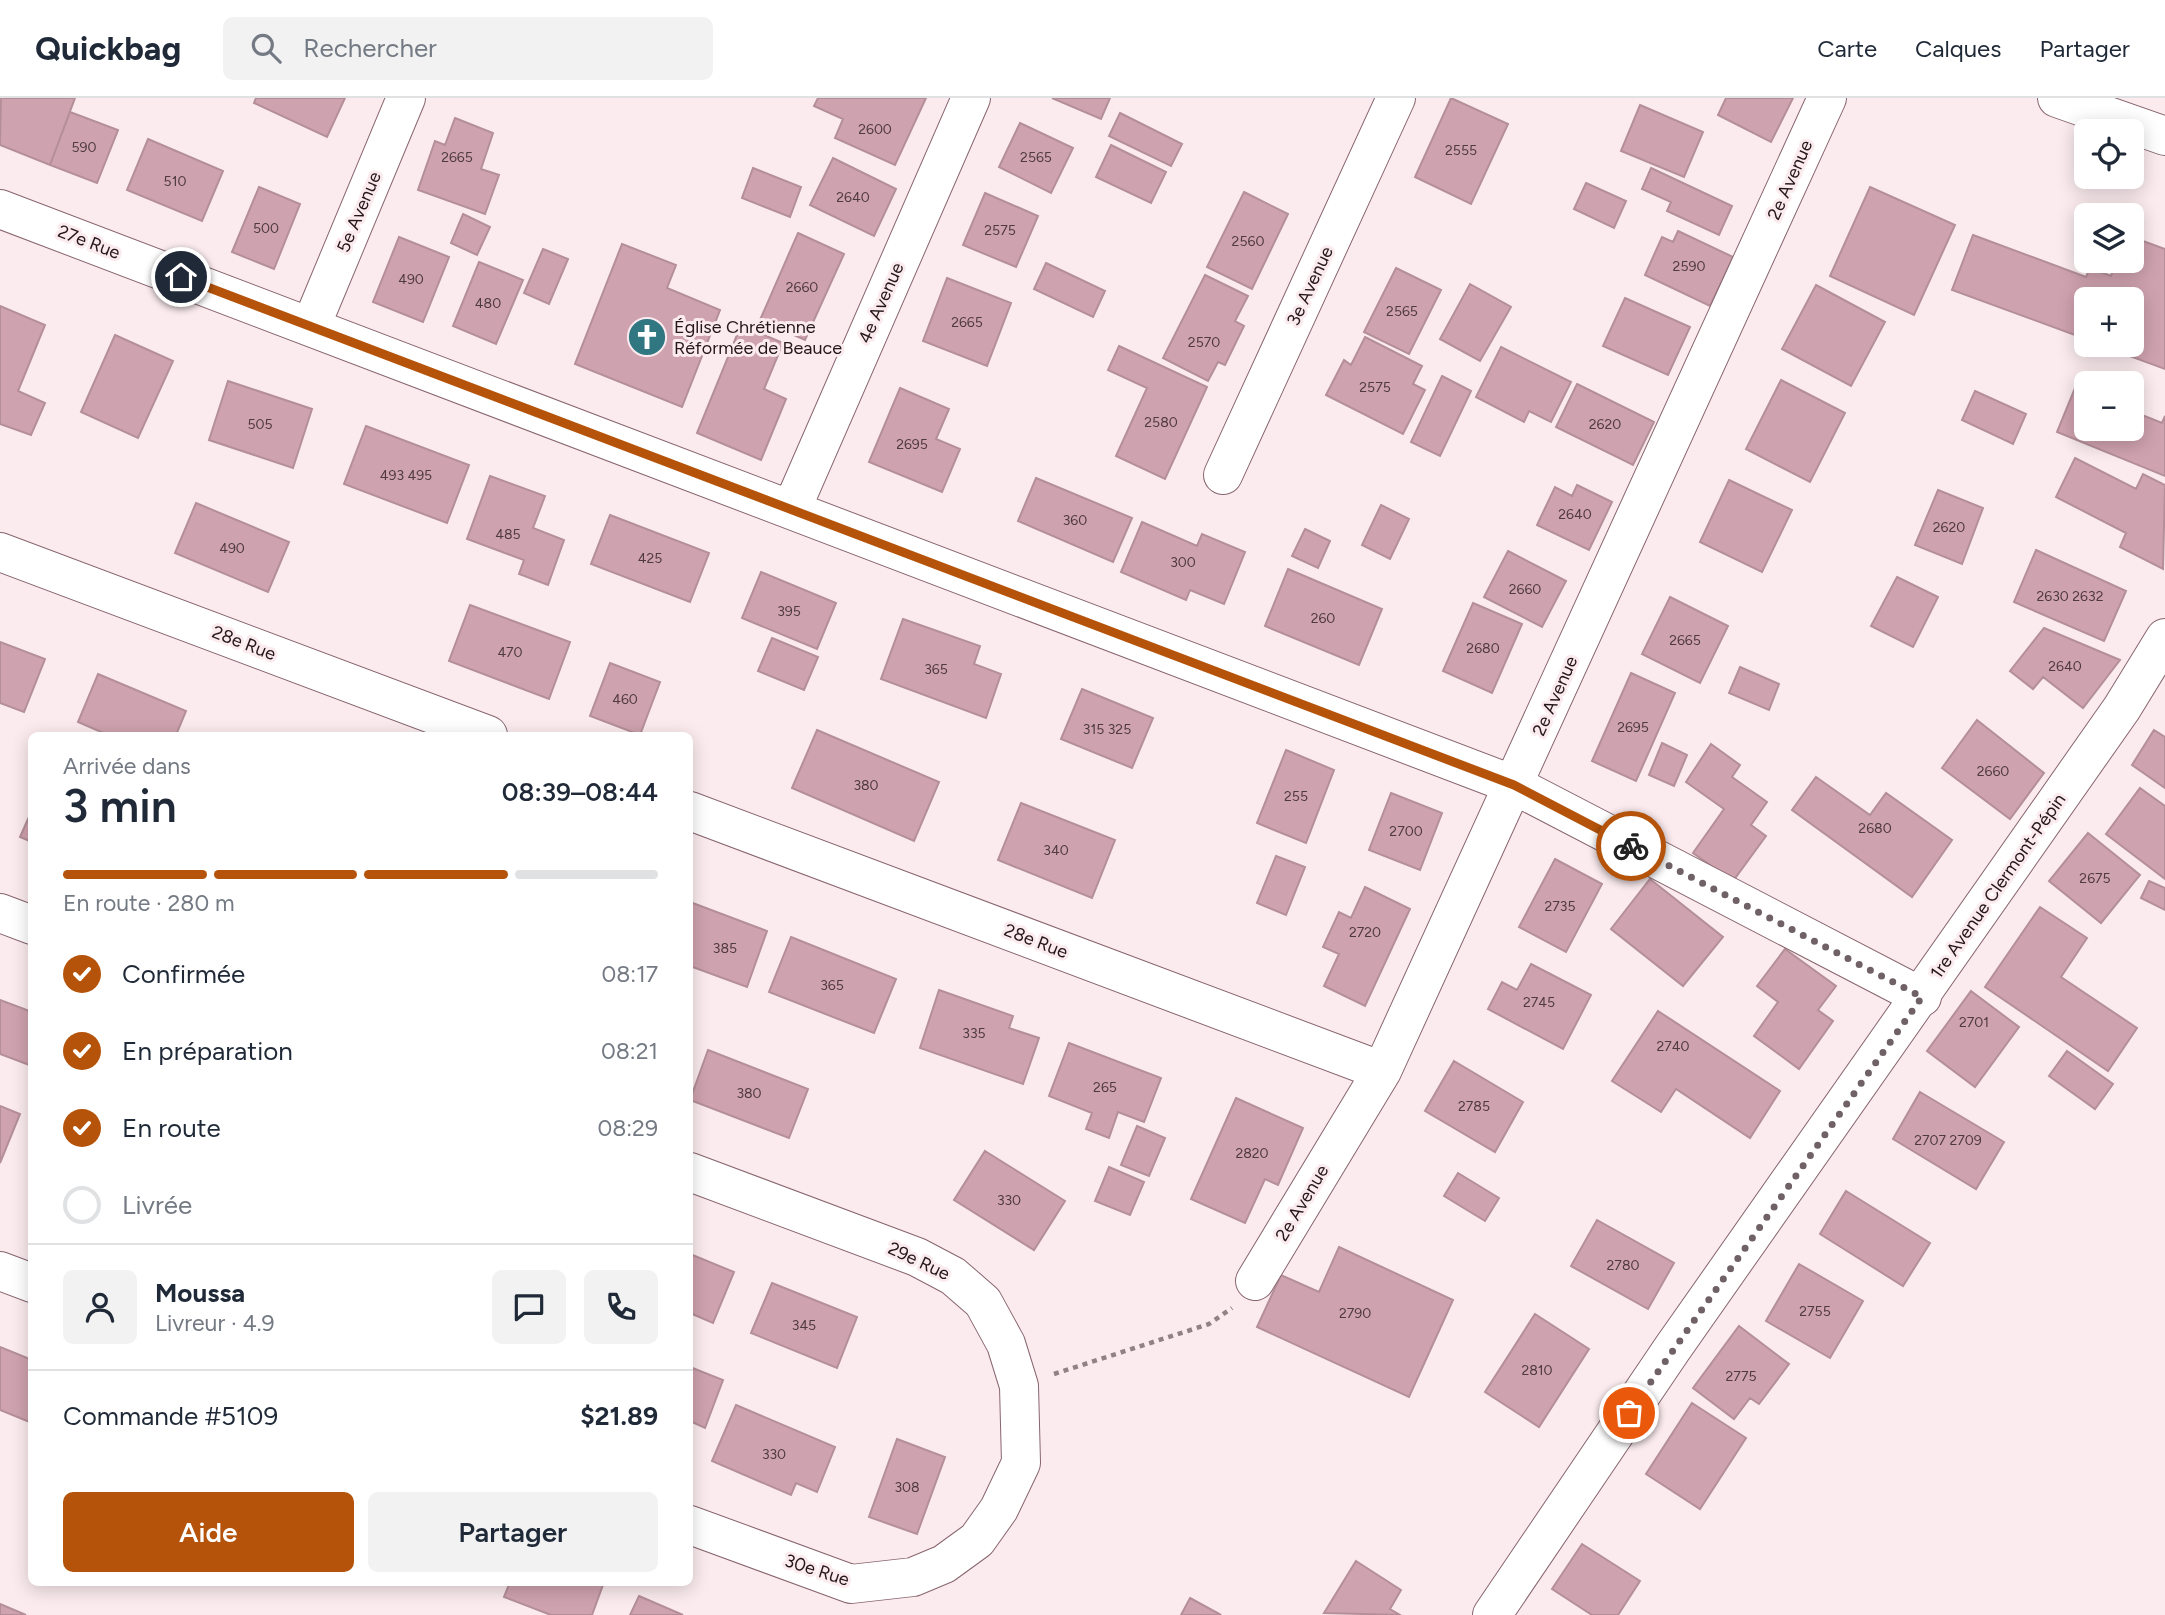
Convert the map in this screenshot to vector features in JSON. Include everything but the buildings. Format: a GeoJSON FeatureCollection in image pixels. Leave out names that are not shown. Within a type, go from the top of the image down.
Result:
{"type":"FeatureCollection","features":[{"type":"Feature","properties":{"kind":"street","name":"5e Avenue"},"geometry":{"type":"LineString","coordinates":[[311,326],[406,98]]}},
{"type":"Feature","properties":{"kind":"street","name":"4e Avenue"},"geometry":{"type":"LineString","coordinates":[[792,508],[971,98]]}},
{"type":"Feature","properties":{"kind":"street","name":"3e Avenue"},"geometry":{"type":"LineString","coordinates":[[1223,475],[1396,98]]}},
{"type":"Feature","properties":{"kind":"street","name":"2e Avenue"},"geometry":{"type":"LineString","coordinates":[[1255,1281],[1382,1071],[1827,98]]}},
{"type":"Feature","properties":{"kind":"street"},"geometry":{"type":"LineString","coordinates":[[2057,98],[2165,136]]}},
{"type":"Feature","properties":{"kind":"street","name":"27e Rue"},"geometry":{"type":"LineString","coordinates":[[0,209],[792,508],[1514,785],[1922,997]]}},
{"type":"Feature","properties":{"kind":"street","name":"28e Rue"},"geometry":{"type":"LineString","coordinates":[[0,552],[480,732]]}},
{"type":"Feature","properties":{"kind":"street","name":"1re Avenue Clermont-Pépin"},"geometry":{"type":"LineString","coordinates":[[1492,1615],[1672,1349],[2122,709],[2165,638]]}},
{"type":"Feature","properties":{"kind":"street","name":"28e Rue"},"geometry":{"type":"LineString","coordinates":[[693,812],[1382,1071]]}},
{"type":"Feature","properties":{"kind":"street"},"geometry":{"type":"LineString","coordinates":[[0,914],[28,924]]}},
{"type":"Feature","properties":{"kind":"street","name":"29e Rue"},"geometry":{"type":"LineString","coordinates":[[693,1173],[916,1257],[953,1276],[984,1302],[1006,1344],[1019,1386],[1021,1463]]}},
{"type":"Feature","properties":{"kind":"street"},"geometry":{"type":"LineString","coordinates":[[0,1271],[28,1282]]}},
{"type":"Feature","properties":{"kind":"street","name":"30e Rue"},"geometry":{"type":"LineString","coordinates":[[693,1526],[851,1584],[913,1577],[944,1564],[977,1540],[999,1509],[1021,1463]]}},
{"type":"Feature","properties":{"kind":"path"},"geometry":{"type":"LineString","coordinates":[[1019,1386],[1209,1324],[1231,1310],[1255,1281]]}},
{"type":"Feature","properties":{"kind":"way so far"},"geometry":{"type":"LineString","coordinates":[[1629,1413],[1922,997],[1631,846]]}},
{"type":"Feature","properties":{"kind":"place","name":"Église Chrétienne Réformée de Beauce"},"geometry":{"type":"Point","coordinates":[647,337]}},
{"type":"Feature","properties":{"kind":"route"},"geometry":{"type":"LineString","coordinates":[[181,277],[1514,785],[1631,846]]}}]}
